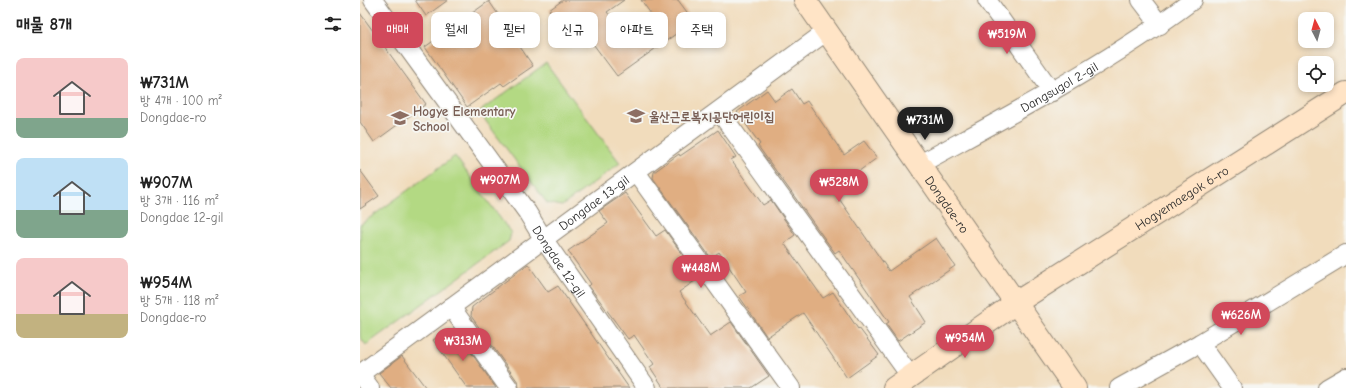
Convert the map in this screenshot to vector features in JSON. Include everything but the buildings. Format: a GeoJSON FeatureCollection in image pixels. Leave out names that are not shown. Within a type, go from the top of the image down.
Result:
{"type":"FeatureCollection","features":[{"type":"Feature","properties":{"kind":"street","name":"Dongdae 12-gil"},"geometry":{"type":"LineString","coordinates":[[373,0],[527,212],[544,240],[647,388]]}},
{"type":"Feature","properties":{"kind":"street","name":"Dongdae-ro"},"geometry":{"type":"LineString","coordinates":[[805,0],[1075,388]]}},
{"type":"Feature","properties":{"kind":"street"},"geometry":{"type":"LineString","coordinates":[[987,0],[1052,92]]}},
{"type":"Feature","properties":{"kind":"street"},"geometry":{"type":"LineString","coordinates":[[1141,0],[1160,25]]}},
{"type":"Feature","properties":{"kind":"street","name":"Dangsugol 2-gil"},"geometry":{"type":"LineString","coordinates":[[920,164],[1052,92],[1160,25],[1193,0]]}},
{"type":"Feature","properties":{"kind":"street","name":"Dongdae 13-gil"},"geometry":{"type":"LineString","coordinates":[[360,374],[827,32]]}},
{"type":"Feature","properties":{"kind":"street","name":"Hogyemaegok 6-ro"},"geometry":{"type":"LineString","coordinates":[[1016,302],[1346,93]]}},
{"type":"Feature","properties":{"kind":"street"},"geometry":{"type":"LineString","coordinates":[[719,112],[902,382],[1016,302]]}},
{"type":"Feature","properties":{"kind":"street"},"geometry":{"type":"LineString","coordinates":[[636,172],[791,388]]}},
{"type":"Feature","properties":{"kind":"street"},"geometry":{"type":"LineString","coordinates":[[1119,388],[1200,343],[1346,254]]}},
{"type":"Feature","properties":{"kind":"street"},"geometry":{"type":"LineString","coordinates":[[451,307],[510,388]]}},
{"type":"Feature","properties":{"kind":"street"},"geometry":{"type":"LineString","coordinates":[[1200,343],[1232,388]]}},
{"type":"Feature","properties":{"kind":"street"},"geometry":{"type":"LineString","coordinates":[[360,374],[370,388]]}},
{"type":"Feature","properties":{"kind":"street"},"geometry":{"type":"LineString","coordinates":[[1327,388],[1346,376]]}},
{"type":"Feature","properties":{"kind":"green space"},"geometry":{"type":"Polygon","coordinates":[[[546,63],[620,163],[562,206],[547,203],[479,112],[546,63]]]}},
{"type":"Feature","properties":{"kind":"green space"},"geometry":{"type":"Polygon","coordinates":[[[455,156],[511,233],[509,241],[366,345],[360,337],[360,225],[455,156]]]}},
{"type":"Feature","properties":{"kind":"place","name":"울산근로복지공단어린이집"},"geometry":{"type":"Point","coordinates":[636,116]}},
{"type":"Feature","properties":{"kind":"place","name":"Hogye Elementary School"},"geometry":{"type":"Point","coordinates":[400,118]}}]}
